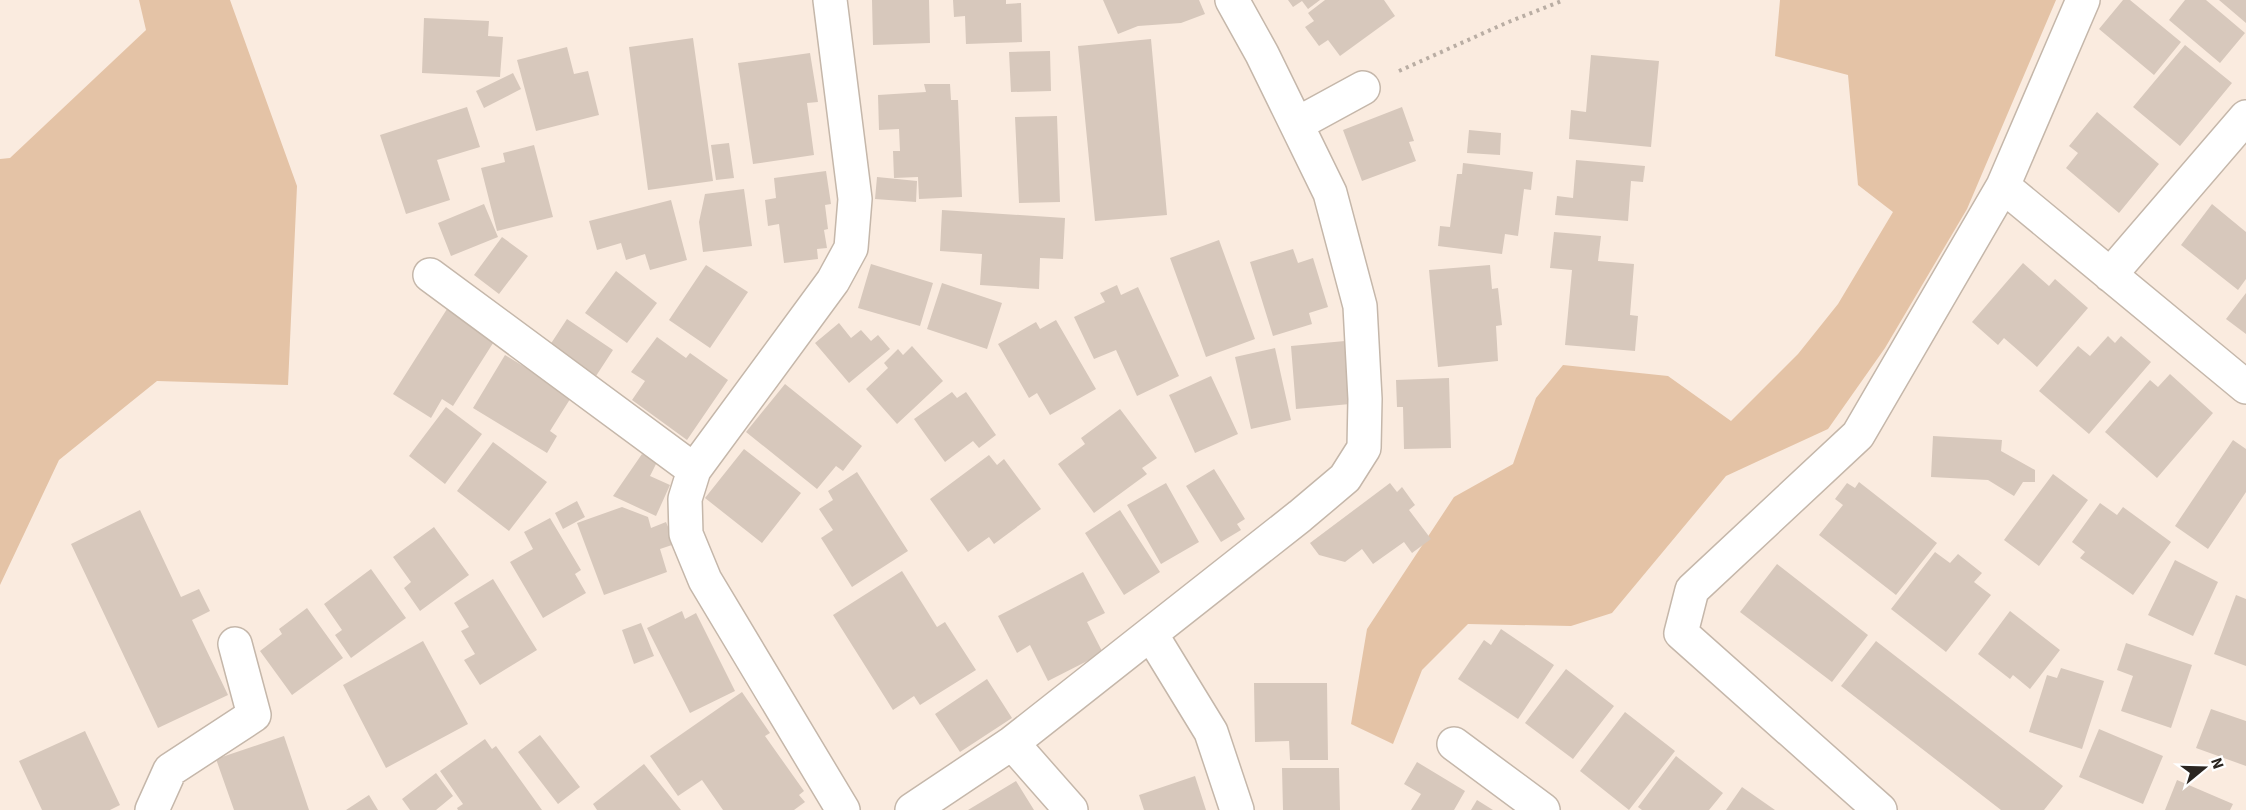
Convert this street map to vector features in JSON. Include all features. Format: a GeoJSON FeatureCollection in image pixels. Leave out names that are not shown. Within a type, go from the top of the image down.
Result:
{"type":"FeatureCollection","features":[{"type":"Feature","properties":{"kind":"street"},"geometry":{"type":"LineString","coordinates":[[830,0],[855,200],[850,248],[833,281],[694,470],[685,499],[686,534],[705,580],[843,810]]}},
{"type":"Feature","properties":{"kind":"street"},"geometry":{"type":"LineString","coordinates":[[912,810],[1012,743],[1151,634],[1345,478],[1364,448],[1365,399],[1360,306],[1330,193],[1297,124],[1232,0]]}},
{"type":"Feature","properties":{"kind":"street"},"geometry":{"type":"LineString","coordinates":[[1880,810],[1681,633],[1692,590],[1858,435],[2003,186],[2083,0]]}},
{"type":"Feature","properties":{"kind":"street"},"geometry":{"type":"LineString","coordinates":[[1297,124],[1363,88]]}},
{"type":"Feature","properties":{"kind":"street"},"geometry":{"type":"LineString","coordinates":[[2110,275],[2246,117]]}},
{"type":"Feature","properties":{"kind":"street"},"geometry":{"type":"LineString","coordinates":[[2003,186],[2246,387]]}},
{"type":"Feature","properties":{"kind":"street"},"geometry":{"type":"LineString","coordinates":[[430,275],[694,470]]}},
{"type":"Feature","properties":{"kind":"street"},"geometry":{"type":"LineString","coordinates":[[1151,634],[1211,732],[1237,810]]}},
{"type":"Feature","properties":{"kind":"street"},"geometry":{"type":"LineString","coordinates":[[152,810],[170,770],[254,715],[236,644]]}},
{"type":"Feature","properties":{"kind":"street"},"geometry":{"type":"LineString","coordinates":[[1012,743],[1071,810]]}},
{"type":"Feature","properties":{"kind":"street"},"geometry":{"type":"LineString","coordinates":[[1454,744],[1543,810]]}},
{"type":"Feature","properties":{"kind":"path"},"geometry":{"type":"LineString","coordinates":[[1363,88],[1506,23],[1564,0]]}},
{"type":"Feature","properties":{"kind":"shaded area"},"geometry":{"type":"Polygon","coordinates":[[[139,0],[230,0],[297,186],[288,385],[157,381],[59,460],[0,585],[0,159],[10,158],[146,30],[139,0]]]}},
{"type":"Feature","properties":{"kind":"shaded area"},"geometry":{"type":"Polygon","coordinates":[[[1780,0],[2056,0],[1967,209],[1885,348],[1828,429],[1726,476],[1612,613],[1571,626],[1468,624],[1422,670],[1393,744],[1351,724],[1367,629],[1454,497],[1513,464],[1536,398],[1563,365],[1668,376],[1731,421],[1798,354],[1838,304],[1893,212],[1858,185],[1848,75],[1775,56],[1780,0]]]}},
{"type":"Feature","properties":{"kind":"building"},"geometry":{"type":"Polygon","coordinates":[[[872,0],[929,0],[930,43],[873,45],[872,0]]]}},
{"type":"Feature","properties":{"kind":"building"},"geometry":{"type":"Polygon","coordinates":[[[953,0],[1006,0],[1006,4],[1021,3],[1022,42],[966,44],[965,16],[954,17],[953,0]]]}},
{"type":"Feature","properties":{"kind":"building"},"geometry":{"type":"Polygon","coordinates":[[[1103,0],[1199,0],[1205,14],[1181,23],[1138,26],[1118,34],[1103,0]]]}},
{"type":"Feature","properties":{"kind":"building"},"geometry":{"type":"Polygon","coordinates":[[[1288,0],[1320,0],[1308,9],[1302,1],[1293,7],[1288,0]]]}},
{"type":"Feature","properties":{"kind":"building"},"geometry":{"type":"Polygon","coordinates":[[[1325,0],[1384,0],[1395,16],[1340,56],[1328,40],[1319,46],[1305,27],[1314,21],[1308,13],[1325,0]]]}},
{"type":"Feature","properties":{"kind":"building"},"geometry":{"type":"Polygon","coordinates":[[[2123,0],[2130,0],[2181,42],[2154,75],[2099,29],[2123,0]]]}},
{"type":"Feature","properties":{"kind":"building"},"geometry":{"type":"Polygon","coordinates":[[[2185,0],[2206,0],[2245,33],[2220,63],[2169,20],[2185,0]]]}},
{"type":"Feature","properties":{"kind":"building"},"geometry":{"type":"Polygon","coordinates":[[[2219,0],[2246,0],[2246,23],[2219,0]]]}},
{"type":"Feature","properties":{"kind":"building"},"geometry":{"type":"Polygon","coordinates":[[[424,18],[489,21],[488,36],[503,37],[500,77],[422,73],[424,18]]]}},
{"type":"Feature","properties":{"kind":"building"},"geometry":{"type":"Polygon","coordinates":[[[693,38],[713,181],[648,190],[629,47],[693,38]]]}},
{"type":"Feature","properties":{"kind":"building"},"geometry":{"type":"Polygon","coordinates":[[[1151,39],[1167,215],[1095,221],[1078,46],[1151,39]]]}},
{"type":"Feature","properties":{"kind":"building"},"geometry":{"type":"Polygon","coordinates":[[[2185,45],[2232,83],[2180,146],[2133,107],[2185,45]]]}},
{"type":"Feature","properties":{"kind":"building"},"geometry":{"type":"Polygon","coordinates":[[[567,47],[574,74],[588,71],[599,115],[536,131],[517,60],[567,47]]]}},
{"type":"Feature","properties":{"kind":"building"},"geometry":{"type":"Polygon","coordinates":[[[1050,51],[1051,91],[1011,92],[1009,52],[1050,51]]]}},
{"type":"Feature","properties":{"kind":"building"},"geometry":{"type":"Polygon","coordinates":[[[810,53],[818,102],[807,103],[814,155],[753,164],[738,63],[810,53]]]}},
{"type":"Feature","properties":{"kind":"building"},"geometry":{"type":"Polygon","coordinates":[[[1591,55],[1659,61],[1651,147],[1569,139],[1571,110],[1586,112],[1591,55]]]}},
{"type":"Feature","properties":{"kind":"building"},"geometry":{"type":"Polygon","coordinates":[[[513,73],[521,89],[484,108],[476,91],[513,73]]]}},
{"type":"Feature","properties":{"kind":"building"},"geometry":{"type":"Polygon","coordinates":[[[924,84],[950,84],[951,100],[958,100],[962,197],[919,199],[918,177],[894,178],[893,151],[900,151],[899,129],[879,130],[878,95],[926,92],[924,84]]]}},
{"type":"Feature","properties":{"kind":"building"},"geometry":{"type":"Polygon","coordinates":[[[467,107],[480,147],[437,160],[450,200],[406,214],[380,135],[467,107]]]}},
{"type":"Feature","properties":{"kind":"building"},"geometry":{"type":"Polygon","coordinates":[[[1402,107],[1414,141],[1409,142],[1416,161],[1362,181],[1343,130],[1402,107]]]}},
{"type":"Feature","properties":{"kind":"building"},"geometry":{"type":"Polygon","coordinates":[[[2097,112],[2159,164],[2119,213],[2066,168],[2078,153],[2069,146],[2097,112]]]}},
{"type":"Feature","properties":{"kind":"building"},"geometry":{"type":"Polygon","coordinates":[[[1057,116],[1060,202],[1019,203],[1015,117],[1057,116]]]}},
{"type":"Feature","properties":{"kind":"building"},"geometry":{"type":"Polygon","coordinates":[[[1469,130],[1501,133],[1500,155],[1467,153],[1469,130]]]}},
{"type":"Feature","properties":{"kind":"building"},"geometry":{"type":"Polygon","coordinates":[[[729,143],[734,178],[716,180],[711,145],[729,143]]]}},
{"type":"Feature","properties":{"kind":"building"},"geometry":{"type":"Polygon","coordinates":[[[534,145],[553,217],[497,231],[481,168],[505,162],[503,153],[534,145]]]}},
{"type":"Feature","properties":{"kind":"building"},"geometry":{"type":"Polygon","coordinates":[[[1576,160],[1645,166],[1643,182],[1631,181],[1628,221],[1555,215],[1557,196],[1573,198],[1576,160]]]}},
{"type":"Feature","properties":{"kind":"building"},"geometry":{"type":"Polygon","coordinates":[[[1463,163],[1533,172],[1531,190],[1524,189],[1518,236],[1505,234],[1502,254],[1438,246],[1440,226],[1450,227],[1457,174],[1462,174],[1463,163]]]}},
{"type":"Feature","properties":{"kind":"building"},"geometry":{"type":"Polygon","coordinates":[[[826,171],[831,204],[825,205],[828,229],[824,230],[827,248],[817,249],[818,259],[784,263],[779,224],[768,226],[765,200],[776,198],[774,178],[826,171]]]}},
{"type":"Feature","properties":{"kind":"building"},"geometry":{"type":"Polygon","coordinates":[[[877,177],[917,181],[916,202],[875,199],[877,177]]]}},
{"type":"Feature","properties":{"kind":"building"},"geometry":{"type":"Polygon","coordinates":[[[744,189],[752,246],[703,252],[699,222],[705,194],[744,189]]]}},
{"type":"Feature","properties":{"kind":"building"},"geometry":{"type":"Polygon","coordinates":[[[671,200],[687,260],[650,270],[645,254],[626,260],[621,243],[597,250],[589,221],[671,200]]]}},
{"type":"Feature","properties":{"kind":"building"},"geometry":{"type":"Polygon","coordinates":[[[484,204],[498,237],[451,256],[438,223],[484,204]]]}},
{"type":"Feature","properties":{"kind":"building"},"geometry":{"type":"Polygon","coordinates":[[[2212,204],[2246,232],[2246,279],[2238,290],[2181,245],[2212,204]]]}},
{"type":"Feature","properties":{"kind":"building"},"geometry":{"type":"Polygon","coordinates":[[[942,210],[1065,218],[1063,259],[1040,258],[1039,289],[980,285],[982,254],[940,251],[942,210]]]}},
{"type":"Feature","properties":{"kind":"building"},"geometry":{"type":"Polygon","coordinates":[[[1554,232],[1601,236],[1598,261],[1634,264],[1630,315],[1638,316],[1635,351],[1565,345],[1572,270],[1550,268],[1554,232]]]}},
{"type":"Feature","properties":{"kind":"building"},"geometry":{"type":"Polygon","coordinates":[[[502,237],[528,256],[499,294],[474,275],[502,237]]]}},
{"type":"Feature","properties":{"kind":"building"},"geometry":{"type":"Polygon","coordinates":[[[1219,240],[1255,339],[1206,357],[1170,258],[1219,240]]]}},
{"type":"Feature","properties":{"kind":"building"},"geometry":{"type":"Polygon","coordinates":[[[1293,249],[1298,263],[1313,258],[1328,307],[1309,313],[1312,324],[1273,336],[1250,262],[1293,249]]]}},
{"type":"Feature","properties":{"kind":"building"},"geometry":{"type":"Polygon","coordinates":[[[2023,263],[2049,286],[2055,279],[2088,308],[2037,367],[2004,338],[1998,345],[1972,322],[2023,263]]]}},
{"type":"Feature","properties":{"kind":"building"},"geometry":{"type":"Polygon","coordinates":[[[871,264],[933,283],[920,326],[858,308],[871,264]]]}},
{"type":"Feature","properties":{"kind":"building"},"geometry":{"type":"Polygon","coordinates":[[[706,265],[748,292],[710,348],[669,320],[706,265]]]}},
{"type":"Feature","properties":{"kind":"building"},"geometry":{"type":"Polygon","coordinates":[[[1490,265],[1492,289],[1498,288],[1502,325],[1496,326],[1498,361],[1438,367],[1429,270],[1490,265]]]}},
{"type":"Feature","properties":{"kind":"building"},"geometry":{"type":"Polygon","coordinates":[[[616,271],[657,303],[627,343],[585,313],[616,271]]]}},
{"type":"Feature","properties":{"kind":"building"},"geometry":{"type":"Polygon","coordinates":[[[942,283],[1002,303],[987,349],[927,329],[942,283]]]}},
{"type":"Feature","properties":{"kind":"building"},"geometry":{"type":"Polygon","coordinates":[[[1117,285],[1121,295],[1138,287],[1179,376],[1137,396],[1116,350],[1094,359],[1074,317],[1105,302],[1100,293],[1117,285]]]}},
{"type":"Feature","properties":{"kind":"building"},"geometry":{"type":"Polygon","coordinates":[[[2246,293],[2246,334],[2226,319],[2246,293]]]}},
{"type":"Feature","properties":{"kind":"building"},"geometry":{"type":"Polygon","coordinates":[[[447,309],[495,340],[453,406],[442,399],[431,418],[393,394],[447,309]]]}},
{"type":"Feature","properties":{"kind":"building"},"geometry":{"type":"Polygon","coordinates":[[[567,319],[613,350],[596,376],[550,345],[567,319]]]}},
{"type":"Feature","properties":{"kind":"building"},"geometry":{"type":"Polygon","coordinates":[[[1056,320],[1096,389],[1050,415],[1037,393],[1029,398],[998,344],[1036,322],[1040,329],[1056,320]]]}},
{"type":"Feature","properties":{"kind":"building"},"geometry":{"type":"Polygon","coordinates":[[[839,323],[851,338],[861,330],[871,341],[878,335],[890,349],[849,383],[815,343],[839,323]]]}},
{"type":"Feature","properties":{"kind":"building"},"geometry":{"type":"Polygon","coordinates":[[[2108,336],[2115,343],[2121,336],[2151,362],[2089,434],[2039,391],[2078,346],[2090,356],[2108,336]]]}},
{"type":"Feature","properties":{"kind":"building"},"geometry":{"type":"Polygon","coordinates":[[[657,337],[686,358],[690,353],[728,380],[687,440],[632,400],[645,381],[631,372],[657,337]]]}},
{"type":"Feature","properties":{"kind":"building"},"geometry":{"type":"Polygon","coordinates":[[[1345,341],[1350,404],[1296,409],[1291,346],[1345,341]]]}},
{"type":"Feature","properties":{"kind":"building"},"geometry":{"type":"Polygon","coordinates":[[[912,346],[943,381],[897,424],[866,389],[888,368],[884,363],[898,349],[903,355],[912,346]]]}},
{"type":"Feature","properties":{"kind":"building"},"geometry":{"type":"Polygon","coordinates":[[[1275,348],[1291,420],[1251,429],[1235,357],[1275,348]]]}},
{"type":"Feature","properties":{"kind":"building"},"geometry":{"type":"Polygon","coordinates":[[[505,355],[572,396],[550,431],[557,436],[547,453],[473,408],[505,355]]]}},
{"type":"Feature","properties":{"kind":"building"},"geometry":{"type":"Polygon","coordinates":[[[2170,374],[2213,413],[2157,478],[2105,432],[2150,380],[2158,387],[2170,374]]]}},
{"type":"Feature","properties":{"kind":"building"},"geometry":{"type":"Polygon","coordinates":[[[1211,376],[1238,434],[1195,453],[1169,395],[1211,376]]]}},
{"type":"Feature","properties":{"kind":"building"},"geometry":{"type":"Polygon","coordinates":[[[1449,378],[1451,448],[1404,449],[1403,407],[1397,407],[1396,380],[1449,378]]]}},
{"type":"Feature","properties":{"kind":"building"},"geometry":{"type":"Polygon","coordinates":[[[785,384],[862,446],[843,471],[836,466],[817,489],[746,432],[785,384]]]}},
{"type":"Feature","properties":{"kind":"building"},"geometry":{"type":"Polygon","coordinates":[[[952,392],[957,398],[966,392],[996,435],[979,448],[973,441],[945,462],[914,419],[952,392]]]}},
{"type":"Feature","properties":{"kind":"building"},"geometry":{"type":"Polygon","coordinates":[[[446,407],[482,434],[445,484],[409,456],[446,407]]]}},
{"type":"Feature","properties":{"kind":"building"},"geometry":{"type":"Polygon","coordinates":[[[1120,409],[1157,458],[1142,468],[1147,474],[1094,513],[1058,464],[1085,444],[1081,438],[1120,409]]]}},
{"type":"Feature","properties":{"kind":"building"},"geometry":{"type":"Polygon","coordinates":[[[1933,436],[2002,440],[2001,451],[2035,470],[2035,482],[2023,482],[2014,496],[1988,480],[1931,477],[1933,436]]]}},
{"type":"Feature","properties":{"kind":"building"},"geometry":{"type":"Polygon","coordinates":[[[2233,440],[2246,449],[2246,492],[2208,549],[2175,526],[2233,440]]]}},
{"type":"Feature","properties":{"kind":"building"},"geometry":{"type":"Polygon","coordinates":[[[493,442],[547,482],[509,531],[457,491],[493,442]]]}},
{"type":"Feature","properties":{"kind":"building"},"geometry":{"type":"Polygon","coordinates":[[[744,449],[801,493],[762,543],[705,498],[744,449]]]}},
{"type":"Feature","properties":{"kind":"building"},"geometry":{"type":"Polygon","coordinates":[[[642,454],[657,462],[650,476],[670,485],[656,516],[613,496],[642,454]]]}},
{"type":"Feature","properties":{"kind":"building"},"geometry":{"type":"Polygon","coordinates":[[[989,455],[997,465],[1004,459],[1041,509],[994,544],[989,537],[968,552],[930,499],[989,455]]]}},
{"type":"Feature","properties":{"kind":"building"},"geometry":{"type":"Polygon","coordinates":[[[1214,469],[1245,519],[1237,524],[1241,530],[1221,542],[1186,486],[1214,469]]]}},
{"type":"Feature","properties":{"kind":"building"},"geometry":{"type":"Polygon","coordinates":[[[857,472],[908,551],[852,587],[821,538],[833,530],[819,509],[833,500],[828,491],[857,472]]]}},
{"type":"Feature","properties":{"kind":"building"},"geometry":{"type":"Polygon","coordinates":[[[2053,474],[2088,500],[2039,566],[2004,540],[2053,474]]]}},
{"type":"Feature","properties":{"kind":"building"},"geometry":{"type":"Polygon","coordinates":[[[1859,482],[1937,543],[1896,595],[1819,535],[1843,505],[1835,499],[1847,483],[1855,488],[1859,482]]]}},
{"type":"Feature","properties":{"kind":"building"},"geometry":{"type":"Polygon","coordinates":[[[1166,483],[1199,542],[1161,564],[1127,505],[1166,483]]]}},
{"type":"Feature","properties":{"kind":"building"},"geometry":{"type":"Polygon","coordinates":[[[1390,483],[1397,492],[1402,487],[1415,505],[1409,510],[1431,539],[1412,553],[1404,542],[1373,564],[1362,549],[1345,562],[1319,555],[1310,543],[1390,483]]]}},
{"type":"Feature","properties":{"kind":"building"},"geometry":{"type":"Polygon","coordinates":[[[577,501],[585,517],[563,529],[555,513],[577,501]]]}},
{"type":"Feature","properties":{"kind":"building"},"geometry":{"type":"Polygon","coordinates":[[[2100,503],[2117,515],[2123,507],[2171,542],[2133,595],[2080,558],[2085,552],[2072,542],[2100,503]]]}},
{"type":"Feature","properties":{"kind":"building"},"geometry":{"type":"Polygon","coordinates":[[[622,507],[648,517],[651,528],[666,522],[675,544],[660,549],[667,572],[604,595],[577,523],[622,507]]]}},
{"type":"Feature","properties":{"kind":"building"},"geometry":{"type":"Polygon","coordinates":[[[140,510],[181,597],[199,589],[210,611],[192,620],[228,695],[158,728],[71,544],[140,510]]]}},
{"type":"Feature","properties":{"kind":"building"},"geometry":{"type":"Polygon","coordinates":[[[1120,510],[1160,572],[1124,595],[1085,533],[1120,510]]]}},
{"type":"Feature","properties":{"kind":"building"},"geometry":{"type":"Polygon","coordinates":[[[550,518],[581,570],[575,574],[586,593],[543,618],[510,562],[533,549],[524,532],[550,518]]]}},
{"type":"Feature","properties":{"kind":"building"},"geometry":{"type":"Polygon","coordinates":[[[434,527],[469,575],[420,611],[404,588],[411,582],[393,557],[434,527]]]}},
{"type":"Feature","properties":{"kind":"building"},"geometry":{"type":"Polygon","coordinates":[[[1935,552],[1950,563],[1958,554],[1982,573],[1974,582],[1991,595],[1946,652],[1891,609],[1935,552]]]}},
{"type":"Feature","properties":{"kind":"building"},"geometry":{"type":"Polygon","coordinates":[[[2175,560],[2218,582],[2193,636],[2148,615],[2175,560]]]}},
{"type":"Feature","properties":{"kind":"building"},"geometry":{"type":"Polygon","coordinates":[[[1777,564],[1868,635],[1832,682],[1740,612],[1777,564]]]}},
{"type":"Feature","properties":{"kind":"building"},"geometry":{"type":"Polygon","coordinates":[[[371,569],[406,618],[351,658],[335,635],[342,630],[324,604],[371,569]]]}},
{"type":"Feature","properties":{"kind":"building"},"geometry":{"type":"Polygon","coordinates":[[[902,571],[937,627],[945,622],[976,670],[920,705],[914,696],[893,710],[833,615],[902,571]]]}},
{"type":"Feature","properties":{"kind":"building"},"geometry":{"type":"Polygon","coordinates":[[[1083,572],[1105,613],[1087,622],[1103,653],[1048,681],[1030,645],[1017,653],[998,616],[1083,572]]]}},
{"type":"Feature","properties":{"kind":"building"},"geometry":{"type":"Polygon","coordinates":[[[493,579],[537,650],[480,685],[464,660],[475,654],[461,631],[469,627],[454,603],[493,579]]]}},
{"type":"Feature","properties":{"kind":"building"},"geometry":{"type":"Polygon","coordinates":[[[2236,595],[2246,599],[2246,666],[2214,654],[2236,595]]]}},
{"type":"Feature","properties":{"kind":"building"},"geometry":{"type":"Polygon","coordinates":[[[307,608],[343,658],[292,695],[260,651],[282,634],[279,629],[307,608]]]}},
{"type":"Feature","properties":{"kind":"building"},"geometry":{"type":"Polygon","coordinates":[[[682,611],[685,619],[696,613],[735,691],[690,713],[647,628],[682,611]]]}},
{"type":"Feature","properties":{"kind":"building"},"geometry":{"type":"Polygon","coordinates":[[[2010,611],[2060,650],[2030,689],[2013,675],[2010,679],[1978,654],[2010,611]]]}},
{"type":"Feature","properties":{"kind":"building"},"geometry":{"type":"Polygon","coordinates":[[[641,623],[654,656],[634,664],[622,630],[641,623]]]}},
{"type":"Feature","properties":{"kind":"building"},"geometry":{"type":"Polygon","coordinates":[[[1501,629],[1554,665],[1518,719],[1458,679],[1484,640],[1491,645],[1501,629]]]}},
{"type":"Feature","properties":{"kind":"building"},"geometry":{"type":"Polygon","coordinates":[[[423,641],[468,724],[386,768],[343,685],[423,641]]]}},
{"type":"Feature","properties":{"kind":"building"},"geometry":{"type":"Polygon","coordinates":[[[1876,641],[2063,786],[2044,810],[2001,810],[1841,686],[1876,641]]]}},
{"type":"Feature","properties":{"kind":"building"},"geometry":{"type":"Polygon","coordinates":[[[2126,643],[2192,665],[2171,728],[2121,711],[2133,676],[2117,670],[2126,643]]]}},
{"type":"Feature","properties":{"kind":"building"},"geometry":{"type":"Polygon","coordinates":[[[2061,668],[2104,681],[2082,749],[2029,732],[2047,675],[2057,678],[2061,668]]]}},
{"type":"Feature","properties":{"kind":"building"},"geometry":{"type":"Polygon","coordinates":[[[1566,669],[1614,706],[1573,759],[1525,723],[1566,669]]]}},
{"type":"Feature","properties":{"kind":"building"},"geometry":{"type":"Polygon","coordinates":[[[987,679],[1012,718],[960,752],[935,714],[987,679]]]}},
{"type":"Feature","properties":{"kind":"building"},"geometry":{"type":"Polygon","coordinates":[[[1254,683],[1327,683],[1328,760],[1290,760],[1289,741],[1255,742],[1254,683]]]}},
{"type":"Feature","properties":{"kind":"building"},"geometry":{"type":"Polygon","coordinates":[[[742,692],[770,733],[765,736],[804,791],[799,795],[805,802],[794,810],[723,810],[702,780],[678,796],[650,756],[742,692]]]}},
{"type":"Feature","properties":{"kind":"building"},"geometry":{"type":"Polygon","coordinates":[[[2211,709],[2246,721],[2246,766],[2196,748],[2211,709]]]}},
{"type":"Feature","properties":{"kind":"building"},"geometry":{"type":"Polygon","coordinates":[[[1625,712],[1675,751],[1629,810],[1580,771],[1625,712]]]}},
{"type":"Feature","properties":{"kind":"building"},"geometry":{"type":"Polygon","coordinates":[[[2099,729],[2163,756],[2143,804],[2079,777],[2099,729]]]}},
{"type":"Feature","properties":{"kind":"building"},"geometry":{"type":"Polygon","coordinates":[[[85,731],[120,805],[110,810],[42,810],[19,761],[85,731]]]}},
{"type":"Feature","properties":{"kind":"building"},"geometry":{"type":"Polygon","coordinates":[[[540,735],[580,787],[558,804],[518,752],[540,735]]]}},
{"type":"Feature","properties":{"kind":"building"},"geometry":{"type":"Polygon","coordinates":[[[284,736],[309,810],[234,810],[216,759],[284,736]]]}},
{"type":"Feature","properties":{"kind":"building"},"geometry":{"type":"Polygon","coordinates":[[[485,739],[492,749],[496,746],[542,810],[458,810],[457,808],[463,804],[440,771],[485,739]]]}},
{"type":"Feature","properties":{"kind":"building"},"geometry":{"type":"Polygon","coordinates":[[[1676,756],[1723,793],[1709,810],[1642,810],[1638,807],[1676,756]]]}},
{"type":"Feature","properties":{"kind":"building"},"geometry":{"type":"Polygon","coordinates":[[[1417,762],[1465,791],[1454,810],[1411,810],[1421,794],[1404,784],[1417,762]]]}},
{"type":"Feature","properties":{"kind":"building"},"geometry":{"type":"Polygon","coordinates":[[[644,764],[681,810],[597,810],[593,804],[644,764]]]}},
{"type":"Feature","properties":{"kind":"building"},"geometry":{"type":"Polygon","coordinates":[[[1282,768],[1339,768],[1340,810],[1283,810],[1282,768]]]}},
{"type":"Feature","properties":{"kind":"building"},"geometry":{"type":"Polygon","coordinates":[[[436,773],[453,796],[436,810],[410,810],[402,799],[436,773]]]}},
{"type":"Feature","properties":{"kind":"building"},"geometry":{"type":"Polygon","coordinates":[[[1195,776],[1206,810],[1144,810],[1139,795],[1195,776]]]}},
{"type":"Feature","properties":{"kind":"building"},"geometry":{"type":"Polygon","coordinates":[[[2177,780],[2233,804],[2230,810],[2165,810],[2177,780]]]}},
{"type":"Feature","properties":{"kind":"building"},"geometry":{"type":"Polygon","coordinates":[[[1016,781],[1034,810],[968,810],[1016,781]]]}},
{"type":"Feature","properties":{"kind":"building"},"geometry":{"type":"Polygon","coordinates":[[[1742,787],[1775,810],[1726,810],[1742,787]]]}},
{"type":"Feature","properties":{"kind":"building"},"geometry":{"type":"Polygon","coordinates":[[[369,795],[378,810],[346,810],[369,795]]]}},
{"type":"Feature","properties":{"kind":"building"},"geometry":{"type":"Polygon","coordinates":[[[1477,800],[1493,810],[1471,810],[1477,800]]]}}]}
